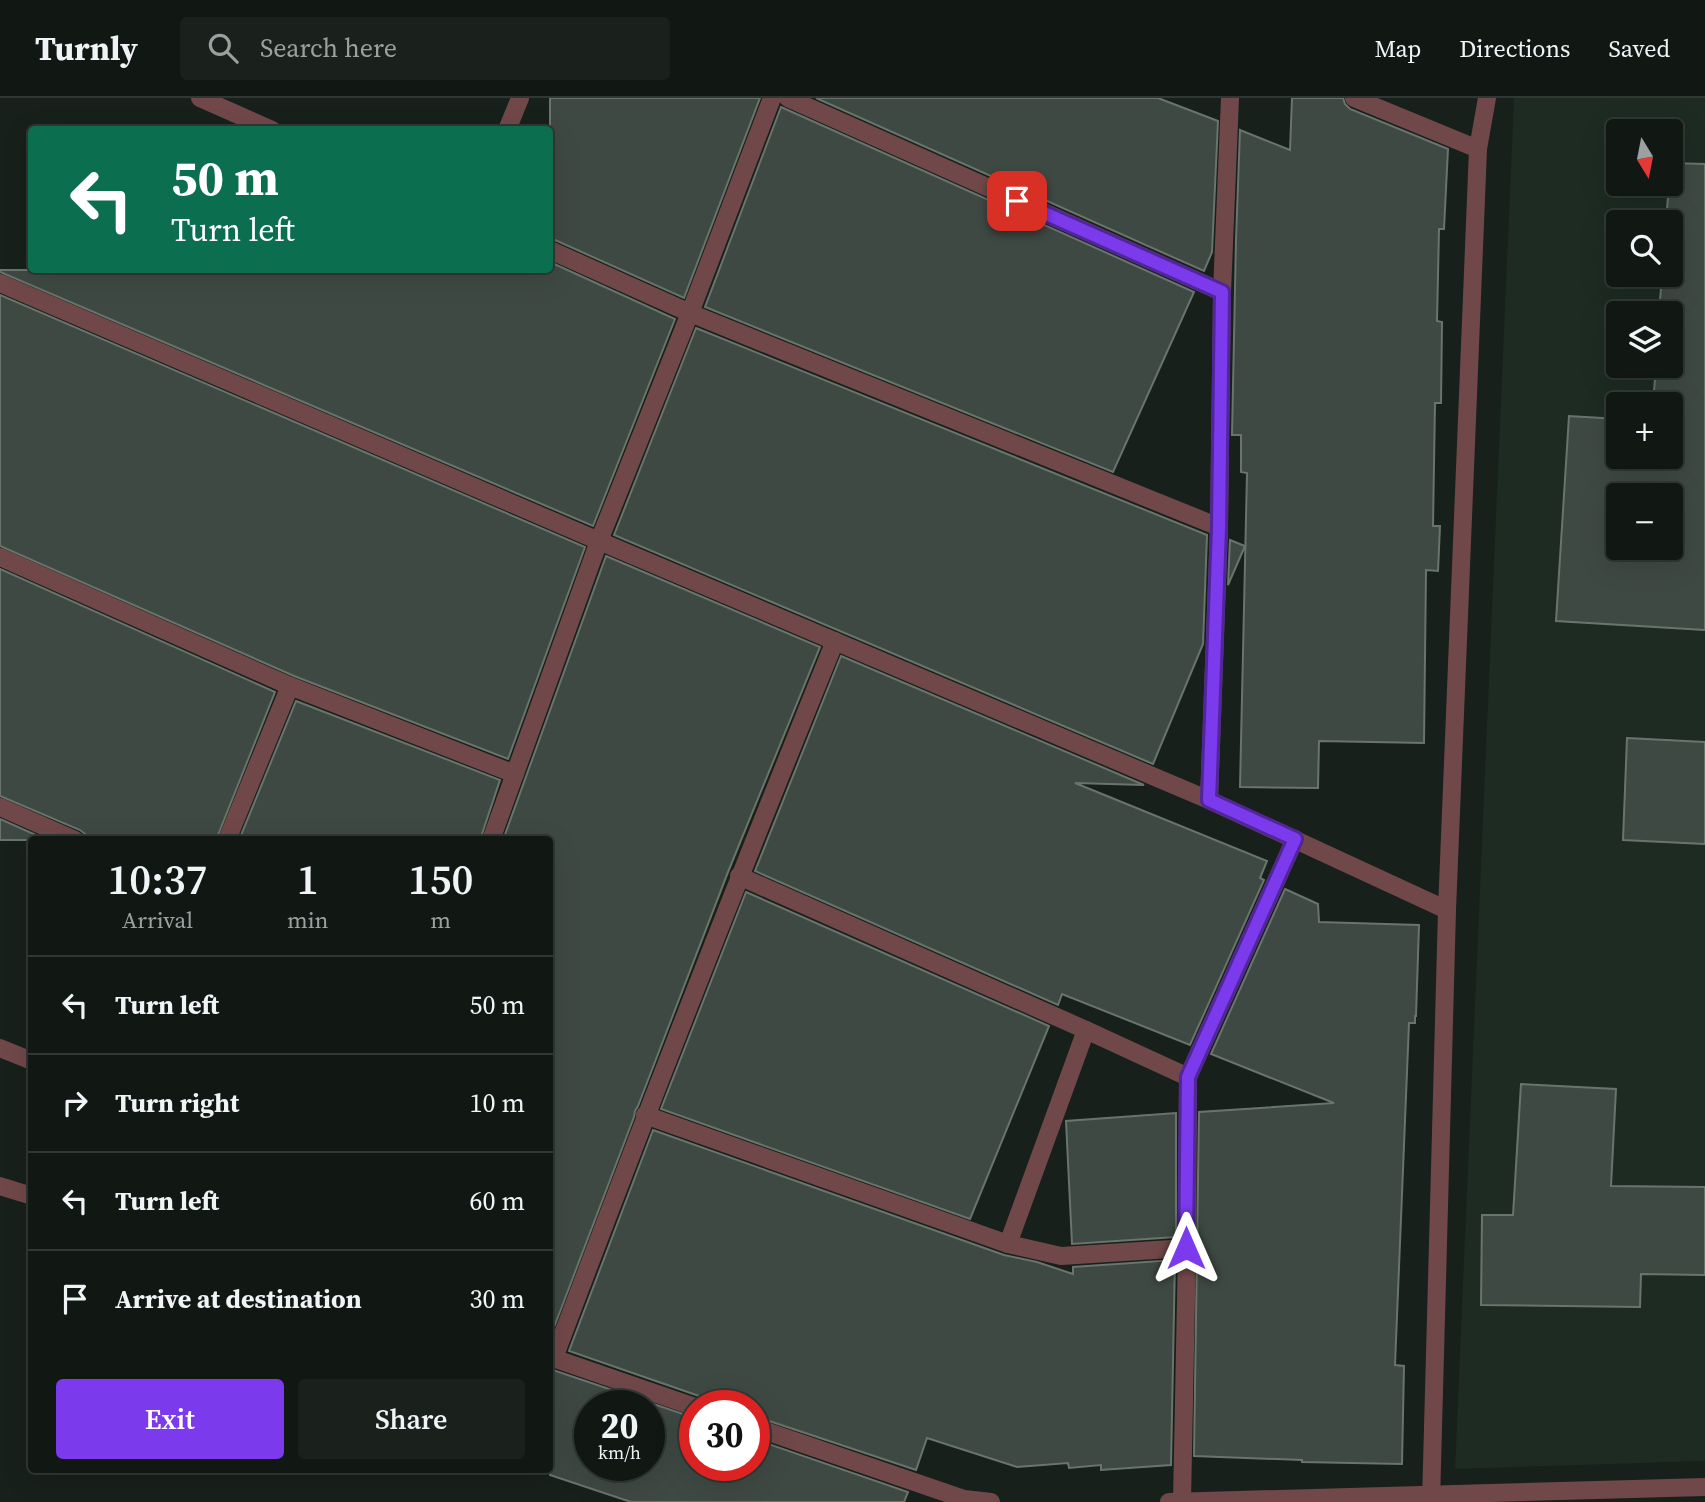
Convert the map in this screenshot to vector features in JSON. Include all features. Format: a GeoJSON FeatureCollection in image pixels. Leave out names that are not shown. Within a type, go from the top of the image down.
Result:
{"type":"FeatureCollection","features":[{"type":"Feature","properties":{"kind":"street"},"geometry":{"type":"LineString","coordinates":[[200,98],[263,126]]}},
{"type":"Feature","properties":{"kind":"street"},"geometry":{"type":"LineString","coordinates":[[510,126],[520,98]]}},
{"type":"Feature","properties":{"kind":"street"},"geometry":{"type":"LineString","coordinates":[[492,836],[599,541],[772,98]]}},
{"type":"Feature","properties":{"kind":"street"},"geometry":{"type":"LineString","coordinates":[[788,98],[1222,292]]}},
{"type":"Feature","properties":{"kind":"street"},"geometry":{"type":"LineString","coordinates":[[1209,800],[1219,527],[1222,292],[1230,98]]}},
{"type":"Feature","properties":{"kind":"street"},"geometry":{"type":"LineString","coordinates":[[1354,98],[1478,149]]}},
{"type":"Feature","properties":{"kind":"street"},"geometry":{"type":"LineString","coordinates":[[1431,1498],[1447,910],[1478,149],[1487,98]]}},
{"type":"Feature","properties":{"kind":"street"},"geometry":{"type":"LineString","coordinates":[[553,251],[690,313],[1219,527]]}},
{"type":"Feature","properties":{"kind":"street"},"geometry":{"type":"LineString","coordinates":[[0,283],[1209,800],[1447,910]]}},
{"type":"Feature","properties":{"kind":"street"},"geometry":{"type":"LineString","coordinates":[[0,557],[290,686],[514,774]]}},
{"type":"Feature","properties":{"kind":"street"},"geometry":{"type":"LineString","coordinates":[[553,1355],[739,876],[835,641]]}},
{"type":"Feature","properties":{"kind":"street"},"geometry":{"type":"LineString","coordinates":[[229,836],[290,686]]}},
{"type":"Feature","properties":{"kind":"street"},"geometry":{"type":"LineString","coordinates":[[0,807],[66,836]]}},
{"type":"Feature","properties":{"kind":"street"},"geometry":{"type":"LineString","coordinates":[[1182,1502],[1188,1077],[1295,839]]}},
{"type":"Feature","properties":{"kind":"street"},"geometry":{"type":"LineString","coordinates":[[739,876],[1188,1077]]}},
{"type":"Feature","properties":{"kind":"street"},"geometry":{"type":"LineString","coordinates":[[1008,1244],[1086,1030]]}},
{"type":"Feature","properties":{"kind":"street"},"geometry":{"type":"LineString","coordinates":[[0,1048],[28,1059]]}},
{"type":"Feature","properties":{"kind":"street"},"geometry":{"type":"LineString","coordinates":[[645,1115],[1008,1244],[1061,1256],[1186,1248]]}},
{"type":"Feature","properties":{"kind":"street"},"geometry":{"type":"LineString","coordinates":[[0,1186],[28,1195]]}},
{"type":"Feature","properties":{"kind":"street"},"geometry":{"type":"LineString","coordinates":[[553,1358],[679,1402]]}},
{"type":"Feature","properties":{"kind":"street"},"geometry":{"type":"LineString","coordinates":[[770,1433],[964,1501],[991,1502]]}},
{"type":"Feature","properties":{"kind":"street"},"geometry":{"type":"LineString","coordinates":[[1168,1502],[1431,1498],[1705,1487]]}},
{"type":"Feature","properties":{"kind":"shaded area"},"geometry":{"type":"Polygon","coordinates":[[[1514,98],[1705,98],[1705,1461],[1455,1469],[1514,98]]]}},
{"type":"Feature","properties":{"kind":"building"},"geometry":{"type":"Polygon","coordinates":[[[550,98],[760,98],[684,298],[553,240],[553,126],[550,126],[550,98]]]}},
{"type":"Feature","properties":{"kind":"building"},"geometry":{"type":"Polygon","coordinates":[[[816,98],[1158,98],[1218,121],[1212,252],[1204,271],[816,98]]]}},
{"type":"Feature","properties":{"kind":"building"},"geometry":{"type":"Polygon","coordinates":[[[1292,98],[1343,98],[1350,109],[1448,149],[1444,229],[1439,229],[1437,321],[1442,322],[1441,403],[1435,403],[1433,526],[1440,526],[1438,571],[1426,570],[1424,743],[1319,741],[1318,788],[1240,787],[1247,473],[1241,472],[1241,435],[1232,435],[1240,130],[1290,150],[1292,98]]]}},
{"type":"Feature","properties":{"kind":"building"},"geometry":{"type":"Polygon","coordinates":[[[781,107],[1194,292],[1113,472],[705,307],[781,107]]]}},
{"type":"Feature","properties":{"kind":"building"},"geometry":{"type":"Polygon","coordinates":[[[1684,163],[1705,164],[1705,630],[1556,621],[1569,416],[1606,418],[1606,469],[1683,469],[1683,392],[1654,392],[1655,378],[1683,378],[1683,301],[1660,301],[1661,287],[1683,287],[1683,210],[1667,210],[1668,196],[1684,196],[1684,163]]]}},
{"type":"Feature","properties":{"kind":"building"},"geometry":{"type":"Polygon","coordinates":[[[553,263],[675,319],[593,526],[0,270],[28,270],[28,273],[553,273],[553,263]]]}},
{"type":"Feature","properties":{"kind":"building"},"geometry":{"type":"Polygon","coordinates":[[[0,295],[585,547],[508,759],[294,676],[0,546],[0,295]]]}},
{"type":"Feature","properties":{"kind":"building"},"geometry":{"type":"Polygon","coordinates":[[[696,328],[1207,535],[1203,644],[1153,764],[614,535],[696,328]]]}},
{"type":"Feature","properties":{"kind":"building"},"geometry":{"type":"Polygon","coordinates":[[[1230,540],[1245,546],[1228,585],[1230,540]]]}},
{"type":"Feature","properties":{"kind":"building"},"geometry":{"type":"Polygon","coordinates":[[[606,556],[820,647],[728,872],[553,1330],[553,836],[504,836],[606,556]]]}},
{"type":"Feature","properties":{"kind":"building"},"geometry":{"type":"Polygon","coordinates":[[[0,569],[275,692],[218,836],[85,836],[80,830],[0,796],[0,569]]]}},
{"type":"Feature","properties":{"kind":"building"},"geometry":{"type":"Polygon","coordinates":[[[841,656],[1144,785],[1075,783],[1267,861],[1260,878],[1264,880],[1190,1045],[1062,994],[1058,1005],[755,871],[841,656]]]}},
{"type":"Feature","properties":{"kind":"building"},"geometry":{"type":"Polygon","coordinates":[[[296,701],[500,780],[481,836],[241,836],[296,701]]]}},
{"type":"Feature","properties":{"kind":"building"},"geometry":{"type":"Polygon","coordinates":[[[1627,738],[1705,742],[1705,844],[1623,840],[1627,738]]]}},
{"type":"Feature","properties":{"kind":"building"},"geometry":{"type":"Polygon","coordinates":[[[0,819],[38,836],[28,836],[28,840],[0,840],[0,819]]]}},
{"type":"Feature","properties":{"kind":"building"},"geometry":{"type":"Polygon","coordinates":[[[1285,889],[1318,904],[1319,922],[1419,925],[1416,1016],[1415,1023],[1409,1023],[1395,1365],[1404,1366],[1402,1464],[1194,1456],[1199,1112],[1334,1103],[1211,1054],[1285,889]]]}},
{"type":"Feature","properties":{"kind":"building"},"geometry":{"type":"Polygon","coordinates":[[[746,892],[1049,1026],[970,1219],[661,1109],[746,892]]]}},
{"type":"Feature","properties":{"kind":"building"},"geometry":{"type":"Polygon","coordinates":[[[1521,1084],[1616,1089],[1611,1186],[1705,1187],[1705,1275],[1641,1274],[1640,1307],[1481,1305],[1482,1215],[1513,1215],[1521,1084]]]}},
{"type":"Feature","properties":{"kind":"building"},"geometry":{"type":"Polygon","coordinates":[[[1176,1113],[1176,1237],[1072,1244],[1066,1121],[1176,1113]]]}},
{"type":"Feature","properties":{"kind":"building"},"geometry":{"type":"Polygon","coordinates":[[[653,1130],[1004,1255],[1073,1274],[1073,1267],[1175,1260],[1171,1465],[1101,1470],[1101,1465],[1069,1468],[1068,1463],[1017,1467],[927,1438],[916,1470],[770,1421],[770,1390],[682,1390],[569,1351],[653,1130]]]}},
{"type":"Feature","properties":{"kind":"building"},"geometry":{"type":"Polygon","coordinates":[[[553,1370],[612,1390],[574,1390],[574,1481],[665,1481],[665,1408],[679,1413],[679,1481],[770,1481],[770,1445],[908,1492],[904,1502],[631,1502],[550,1475],[553,1473],[553,1370]]]}},
{"type":"Feature","properties":{"kind":"route"},"geometry":{"type":"LineString","coordinates":[[1017,201],[1222,292],[1219,527],[1209,800],[1295,839],[1188,1077],[1186,1248]]}}]}
